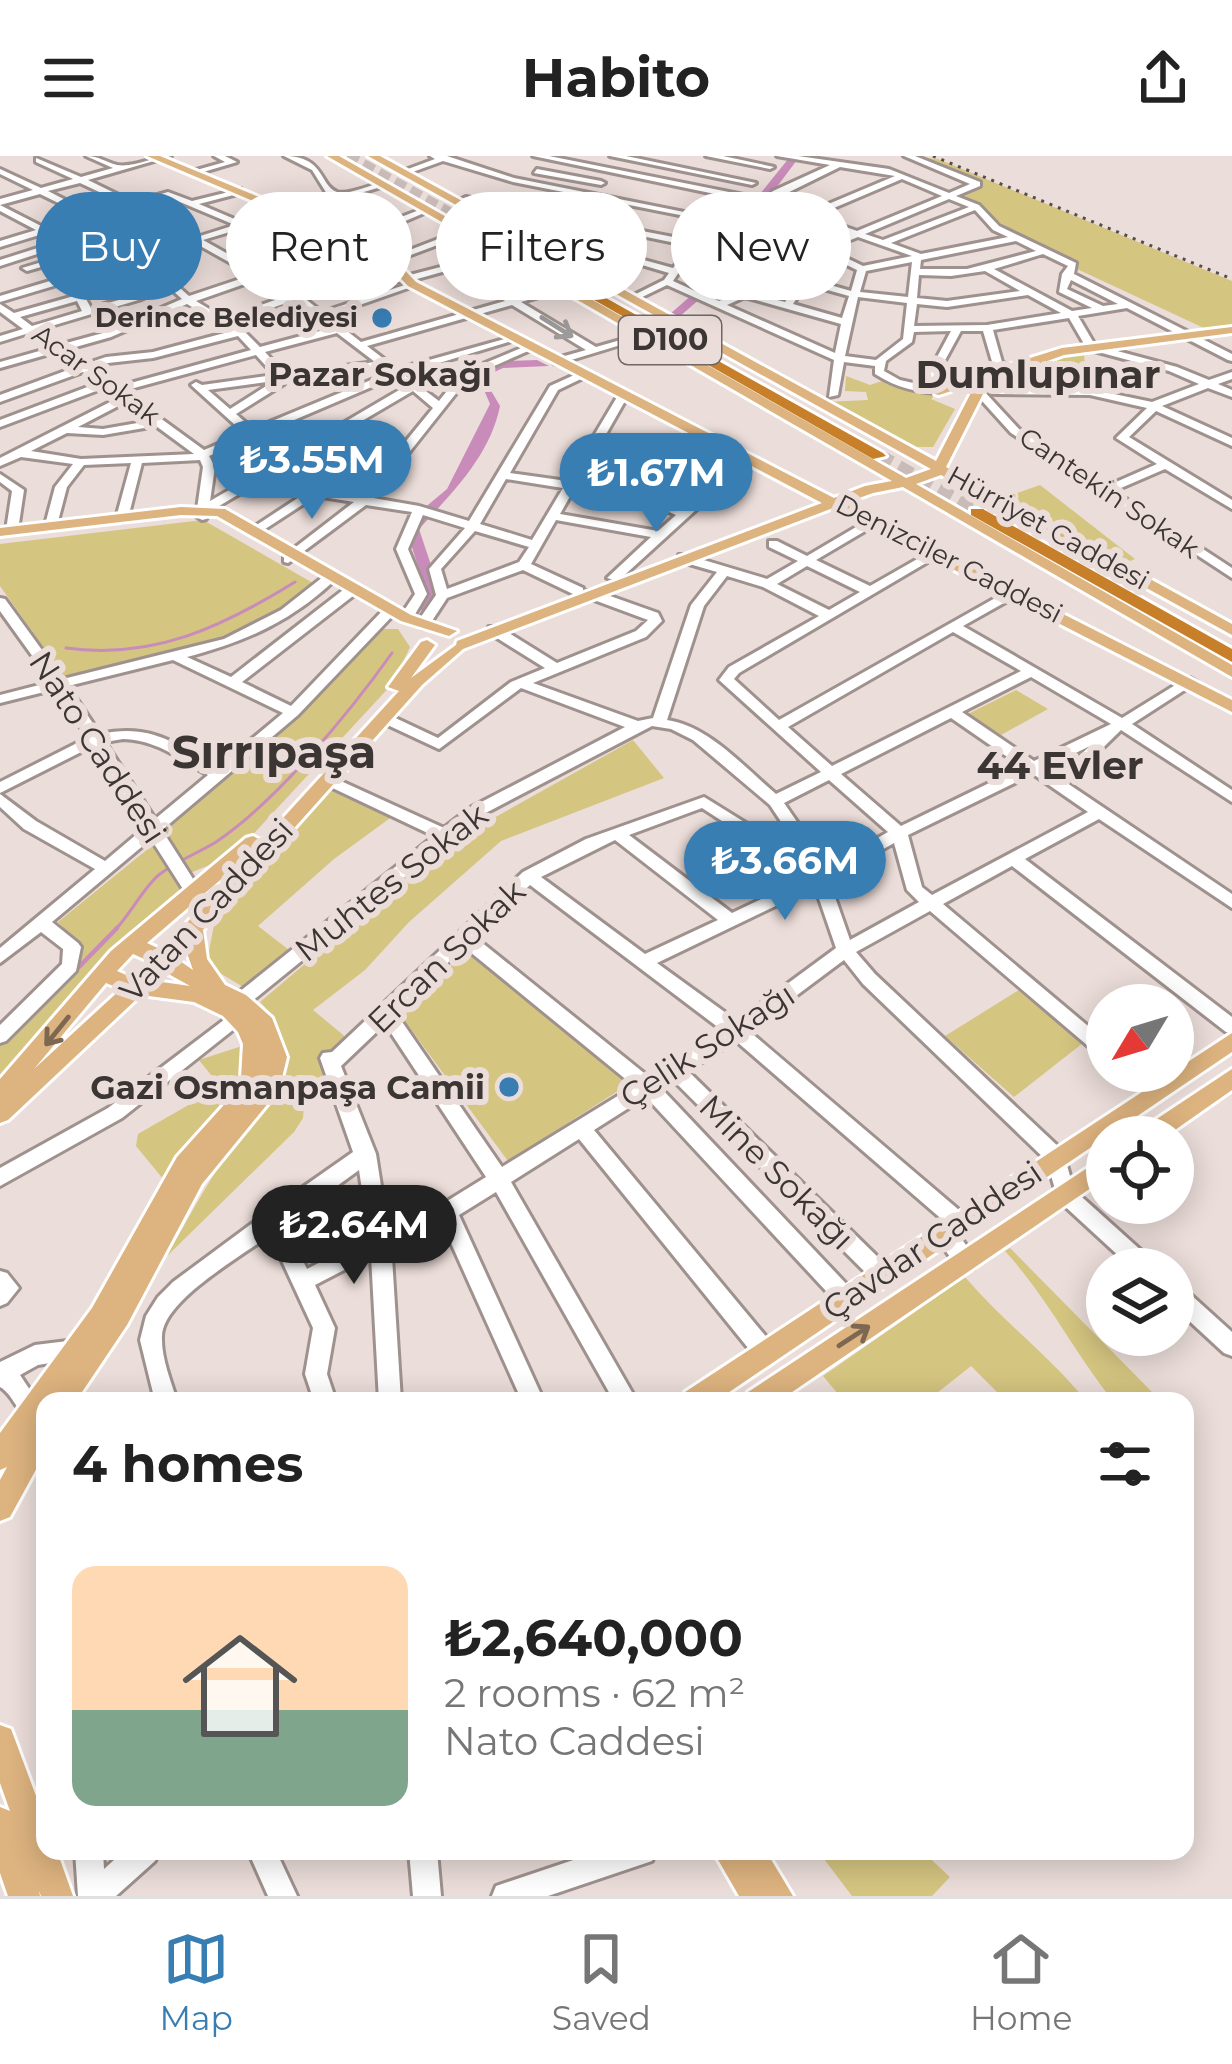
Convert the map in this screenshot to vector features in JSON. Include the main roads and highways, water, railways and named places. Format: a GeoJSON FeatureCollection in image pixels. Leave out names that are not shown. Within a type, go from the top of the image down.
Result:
{"type":"FeatureCollection","features":[{"type":"Feature","properties":{"kind":"highway","name":"D100"},"geometry":{"type":"LineString","coordinates":[[605,300],[882,459]]}},
{"type":"Feature","properties":{"kind":"highway"},"geometry":{"type":"LineString","coordinates":[[647,327],[772,377]]}},
{"type":"Feature","properties":{"kind":"highway"},"geometry":{"type":"LineString","coordinates":[[647,327],[745,394]]}},
{"type":"Feature","properties":{"kind":"highway"},"geometry":{"type":"LineString","coordinates":[[988,507],[1232,642]]}},
{"type":"Feature","properties":{"kind":"highway"},"geometry":{"type":"LineString","coordinates":[[988,507],[1217,675]]}},
{"type":"Feature","properties":{"kind":"main road","name":"Denizciler Caddesi"},"geometry":{"type":"LineString","coordinates":[[159,157],[355,240],[388,260],[409,281],[511,338],[1013,592],[1217,675],[1232,707]]}},
{"type":"Feature","properties":{"kind":"main road"},"geometry":{"type":"LineString","coordinates":[[334,157],[436,215]]}},
{"type":"Feature","properties":{"kind":"main road","name":"Hürriyet Caddesi"},"geometry":{"type":"LineString","coordinates":[[378,157],[436,192]]}},
{"type":"Feature","properties":{"kind":"main road"},"geometry":{"type":"LineString","coordinates":[[428,210],[436,202]]}},
{"type":"Feature","properties":{"kind":"main road"},"geometry":{"type":"LineString","coordinates":[[587,300],[647,327]]}},
{"type":"Feature","properties":{"kind":"main road","name":"Hürriyet Caddesi"},"geometry":{"type":"LineString","coordinates":[[637,300],[916,457],[942,444],[980,392]]}},
{"type":"Feature","properties":{"kind":"main road"},"geometry":{"type":"LineString","coordinates":[[980,392],[932,390],[980,392],[1006,369],[1090,346],[1232,329]]}},
{"type":"Feature","properties":{"kind":"main road","name":"Hürriyet Caddesi"},"geometry":{"type":"LineString","coordinates":[[980,392],[938,469],[988,507],[1232,630]]}},
{"type":"Feature","properties":{"kind":"main road"},"geometry":{"type":"LineString","coordinates":[[745,394],[882,459],[905,483],[1217,675]]}},
{"type":"Feature","properties":{"kind":"main road"},"geometry":{"type":"LineString","coordinates":[[916,457],[938,469]]}},
{"type":"Feature","properties":{"kind":"main road","name":"Vatan Caddesi"},"geometry":{"type":"LineString","coordinates":[[0,1094],[129,946],[273,820],[406,677],[426,637],[439,652],[455,639],[495,622],[683,558],[829,498],[863,483],[882,459],[916,457]]}},
{"type":"Feature","properties":{"kind":"main road","name":"Vatan Caddesi"},"geometry":{"type":"LineString","coordinates":[[0,1114],[163,962],[455,639],[494,630],[613,578],[829,498],[924,481],[938,469]]}},
{"type":"Feature","properties":{"kind":"main road"},"geometry":{"type":"LineString","coordinates":[[956,512],[959,503],[971,499],[988,507]]}},
{"type":"Feature","properties":{"kind":"main road"},"geometry":{"type":"LineString","coordinates":[[4,533],[203,513],[255,530],[291,556]]}},
{"type":"Feature","properties":{"kind":"main road"},"geometry":{"type":"LineString","coordinates":[[4,533],[203,513],[291,556],[426,637]]}},
{"type":"Feature","properties":{"kind":"main road"},"geometry":{"type":"LineString","coordinates":[[330,579],[347,593],[394,614]]}},
{"type":"Feature","properties":{"kind":"main road"},"geometry":{"type":"LineString","coordinates":[[52,1392],[101,1316],[186,1163],[251,1082],[255,1051],[232,1002],[197,960],[193,927]]}},
{"type":"Feature","properties":{"kind":"main road"},"geometry":{"type":"LineString","coordinates":[[68,1392],[128,1301],[203,1163],[268,1090],[275,1058],[262,1018],[148,950],[129,946]]}},
{"type":"Feature","properties":{"kind":"main road"},"geometry":{"type":"LineString","coordinates":[[104,972],[116,982],[232,1002]]}},
{"type":"Feature","properties":{"kind":"main road"},"geometry":{"type":"LineString","coordinates":[[110,1012],[194,994]]}},
{"type":"Feature","properties":{"kind":"main road","name":"Çavdar Caddesi"},"geometry":{"type":"LineString","coordinates":[[707,1392],[1232,1041]]}},
{"type":"Feature","properties":{"kind":"main road"},"geometry":{"type":"LineString","coordinates":[[1178,1116],[1232,1078]]}},
{"type":"Feature","properties":{"kind":"main road","name":"Çavdar Caddesi"},"geometry":{"type":"LineString","coordinates":[[771,1392],[1086,1180]]}},
{"type":"Feature","properties":{"kind":"main road"},"geometry":{"type":"LineString","coordinates":[[0,1457],[36,1419]]}},
{"type":"Feature","properties":{"kind":"main road"},"geometry":{"type":"LineString","coordinates":[[0,1507],[36,1422]]}},
{"type":"Feature","properties":{"kind":"main road"},"geometry":{"type":"LineString","coordinates":[[0,1740],[36,1839]]}},
{"type":"Feature","properties":{"kind":"main road"},"geometry":{"type":"LineString","coordinates":[[0,1823],[24,1896]]}},
{"type":"Feature","properties":{"kind":"main road"},"geometry":{"type":"LineString","coordinates":[[44,1860],[57,1896]]}},
{"type":"Feature","properties":{"kind":"main road"},"geometry":{"type":"LineString","coordinates":[[735,1860],[758,1896]]}},
{"type":"Feature","properties":{"kind":"main road"},"geometry":{"type":"LineString","coordinates":[[753,1860],[777,1896]]}},
{"type":"Feature","properties":{"kind":"waterway"},"geometry":{"type":"LineString","coordinates":[[66,648],[128,649],[186,636],[241,613],[295,582]]}},
{"type":"Feature","properties":{"kind":"waterway"},"geometry":{"type":"LineString","coordinates":[[114,931],[160,874],[216,842],[263,804],[334,728],[392,653]]}},
{"type":"Feature","properties":{"kind":"waterway"},"geometry":{"type":"LineString","coordinates":[[76,970],[117,928]]}},
{"type":"Feature","properties":{"kind":"tunnel"},"geometry":{"type":"LineString","coordinates":[[347,156],[436,206]]}},
{"type":"Feature","properties":{"kind":"tunnel"},"geometry":{"type":"LineString","coordinates":[[878,456],[977,512]]}},
{"type":"Feature","properties":{"kind":"railway"},"geometry":{"type":"LineString","coordinates":[[933,156],[1232,279]]}},
{"type":"Feature","properties":{"kind":"place","name":"Derince Belediyesi"},"geometry":{"type":"Point","coordinates":[382,318]}},
{"type":"Feature","properties":{"kind":"place","name":"Gazi Osmanpaşa Camii"},"geometry":{"type":"Point","coordinates":[509,1087]}},
{"type":"Feature","properties":{"kind":"district","name":"Pazar Sokağı"},"geometry":{"type":"Point","coordinates":[380,374]}},
{"type":"Feature","properties":{"kind":"district","name":"Dumlupınar"},"geometry":{"type":"Point","coordinates":[1038,374]}},
{"type":"Feature","properties":{"kind":"district","name":"Sırrıpaşa"},"geometry":{"type":"Point","coordinates":[274,752]}},
{"type":"Feature","properties":{"kind":"district","name":"44 Evler"},"geometry":{"type":"Point","coordinates":[1060,765]}}]}
